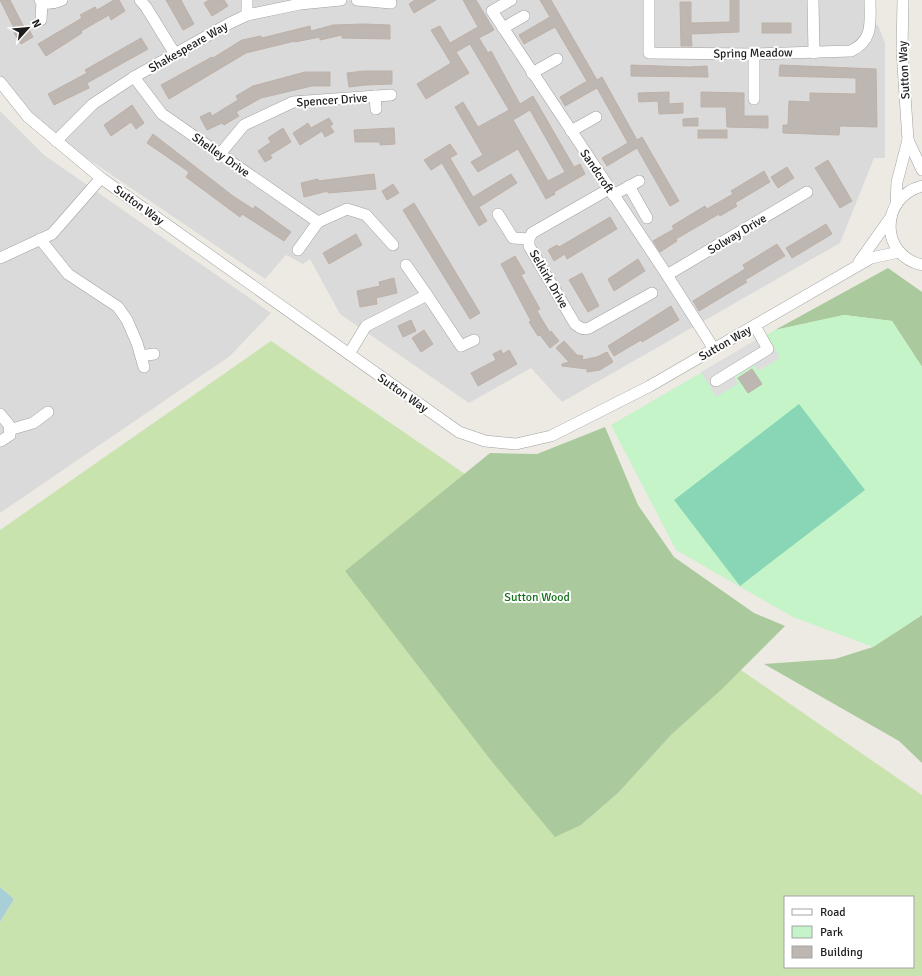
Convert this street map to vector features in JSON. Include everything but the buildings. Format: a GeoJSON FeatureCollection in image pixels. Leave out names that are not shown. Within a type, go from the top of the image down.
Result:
{"type":"FeatureCollection","features":[{"type":"Feature","properties":{"kind":"street"},"geometry":{"type":"LineString","coordinates":[[41,20],[41,1],[55,3],[62,0]]}},
{"type":"Feature","properties":{"kind":"street"},"geometry":{"type":"LineString","coordinates":[[140,0],[146,7],[175,54]]}},
{"type":"Feature","properties":{"kind":"street"},"geometry":{"type":"LineString","coordinates":[[247,0],[247,15]]}},
{"type":"Feature","properties":{"kind":"street","name":"Shakespeare Way"},"geometry":{"type":"LineString","coordinates":[[56,141],[93,104],[134,77],[230,22],[247,15],[300,4],[341,0]]}},
{"type":"Feature","properties":{"kind":"street"},"geometry":{"type":"LineString","coordinates":[[357,0],[391,3]]}},
{"type":"Feature","properties":{"kind":"street","name":"Sandcroft"},"geometry":{"type":"LineString","coordinates":[[511,0],[492,11],[714,349]]}},
{"type":"Feature","properties":{"kind":"street","name":"Spring Meadow"},"geometry":{"type":"LineString","coordinates":[[649,0],[649,53],[754,54],[846,53],[857,48],[864,43],[868,35],[870,23],[870,0]]}},
{"type":"Feature","properties":{"kind":"street"},"geometry":{"type":"LineString","coordinates":[[813,0],[814,53]]}},
{"type":"Feature","properties":{"kind":"street","name":"Sutton Way"},"geometry":{"type":"LineString","coordinates":[[896,204],[897,182],[908,140],[902,50],[903,0]]}},
{"type":"Feature","properties":{"kind":"street"},"geometry":{"type":"LineString","coordinates":[[503,28],[524,16]]}},
{"type":"Feature","properties":{"kind":"street"},"geometry":{"type":"LineString","coordinates":[[754,54],[754,99]]}},
{"type":"Feature","properties":{"kind":"street"},"geometry":{"type":"LineString","coordinates":[[532,73],[557,59]]}},
{"type":"Feature","properties":{"kind":"street","name":"Shelley Drive"},"geometry":{"type":"LineString","coordinates":[[134,77],[162,114],[318,222]]}},
{"type":"Feature","properties":{"kind":"street","name":"Sutton Way"},"geometry":{"type":"LineString","coordinates":[[0,82],[28,117],[101,178],[459,432],[485,441],[516,444],[551,436],[650,386],[871,258],[899,252]]}},
{"type":"Feature","properties":{"kind":"street","name":"Spencer Drive"},"geometry":{"type":"LineString","coordinates":[[220,154],[244,125],[293,102],[391,95]]}},
{"type":"Feature","properties":{"kind":"street"},"geometry":{"type":"LineString","coordinates":[[375,96],[376,109]]}},
{"type":"Feature","properties":{"kind":"street"},"geometry":{"type":"LineString","coordinates":[[571,131],[596,117]]}},
{"type":"Feature","properties":{"kind":"street","name":"Sutton Way"},"geometry":{"type":"LineString","coordinates":[[908,140],[922,170]]}},
{"type":"Feature","properties":{"kind":"street"},"geometry":{"type":"LineString","coordinates":[[0,258],[52,234],[101,178]]}},
{"type":"Feature","properties":{"kind":"street","name":"Selkirk Drive"},"geometry":{"type":"LineString","coordinates":[[639,180],[629,186],[611,192],[532,233],[529,239],[533,252],[575,324],[579,328],[589,328],[652,293]]}},
{"type":"Feature","properties":{"kind":"street"},"geometry":{"type":"LineString","coordinates":[[629,186],[647,218]]}},
{"type":"Feature","properties":{"kind":"street"},"geometry":{"type":"LineString","coordinates":[[922,186],[905,194],[896,204],[891,217],[890,233],[899,252],[911,262],[922,266]]}},
{"type":"Feature","properties":{"kind":"street","name":"Solway Drive"},"geometry":{"type":"LineString","coordinates":[[666,275],[807,192]]}},
{"type":"Feature","properties":{"kind":"street"},"geometry":{"type":"LineString","coordinates":[[298,250],[318,222],[347,209],[366,215],[393,245]]}},
{"type":"Feature","properties":{"kind":"street"},"geometry":{"type":"LineString","coordinates":[[498,214],[513,238],[529,239]]}},
{"type":"Feature","properties":{"kind":"street","name":"Sutton Way"},"geometry":{"type":"LineString","coordinates":[[855,267],[868,251],[891,217]]}},
{"type":"Feature","properties":{"kind":"street"},"geometry":{"type":"LineString","coordinates":[[40,239],[68,274],[118,307],[127,320],[142,362],[154,354]]}},
{"type":"Feature","properties":{"kind":"street"},"geometry":{"type":"LineString","coordinates":[[406,265],[461,346],[474,340]]}},
{"type":"Feature","properties":{"kind":"street"},"geometry":{"type":"LineString","coordinates":[[349,354],[366,326],[427,295]]}},
{"type":"Feature","properties":{"kind":"street"},"geometry":{"type":"LineString","coordinates":[[716,381],[768,349],[755,326]]}},
{"type":"Feature","properties":{"kind":"street"},"geometry":{"type":"LineString","coordinates":[[9,430],[33,423],[48,412]]}},
{"type":"Feature","properties":{"kind":"street"},"geometry":{"type":"LineString","coordinates":[[0,414],[9,425],[10,434],[1,441]]}},
{"type":"Feature","properties":{"kind":"shaded area"},"geometry":{"type":"Polygon","coordinates":[[[0,0],[869,0],[870,24],[878,25],[885,43],[885,158],[874,158],[840,243],[562,402],[531,368],[469,403],[340,314],[310,259],[303,264],[286,255],[265,279],[44,129],[0,76],[0,0]]]}},
{"type":"Feature","properties":{"kind":"shaded area"},"geometry":{"type":"Polygon","coordinates":[[[0,111],[44,155],[271,313],[230,356],[0,513],[0,111]]]}},
{"type":"Feature","properties":{"kind":"shaded area"},"geometry":{"type":"Polygon","coordinates":[[[766,334],[780,358],[758,371],[754,365],[734,377],[738,384],[716,397],[701,372],[766,334]]]}},
{"type":"Feature","properties":{"kind":"green space"},"geometry":{"type":"Polygon","coordinates":[[[888,268],[922,292],[922,367],[892,321],[844,315],[775,330],[888,268]]]}},
{"type":"Feature","properties":{"kind":"green space"},"geometry":{"type":"Polygon","coordinates":[[[844,315],[892,321],[922,367],[922,615],[873,647],[793,617],[676,550],[611,425],[775,330],[844,315]]]}},
{"type":"Feature","properties":{"kind":"green space"},"geometry":{"type":"Polygon","coordinates":[[[271,341],[465,474],[345,571],[581,825],[618,793],[672,734],[741,670],[922,795],[922,976],[0,976],[0,922],[14,899],[0,887],[0,530],[271,341]]]}},
{"type":"Feature","properties":{"kind":"green space"},"geometry":{"type":"Polygon","coordinates":[[[799,404],[865,490],[740,586],[674,500],[799,404]]]}},
{"type":"Feature","properties":{"kind":"green space","name":"Sutton Wood"},"geometry":{"type":"Polygon","coordinates":[[[605,427],[638,505],[674,557],[754,613],[785,626],[723,688],[672,734],[618,793],[581,825],[555,837],[493,763],[345,571],[490,453],[537,454],[605,427]]]}},
{"type":"Feature","properties":{"kind":"green space"},"geometry":{"type":"Polygon","coordinates":[[[922,615],[922,763],[899,741],[764,664],[835,659],[873,647],[922,615]]]}},
{"type":"Feature","properties":{"kind":"water"},"geometry":{"type":"Polygon","coordinates":[[[0,887],[14,899],[0,922],[0,887]]]}}]}
